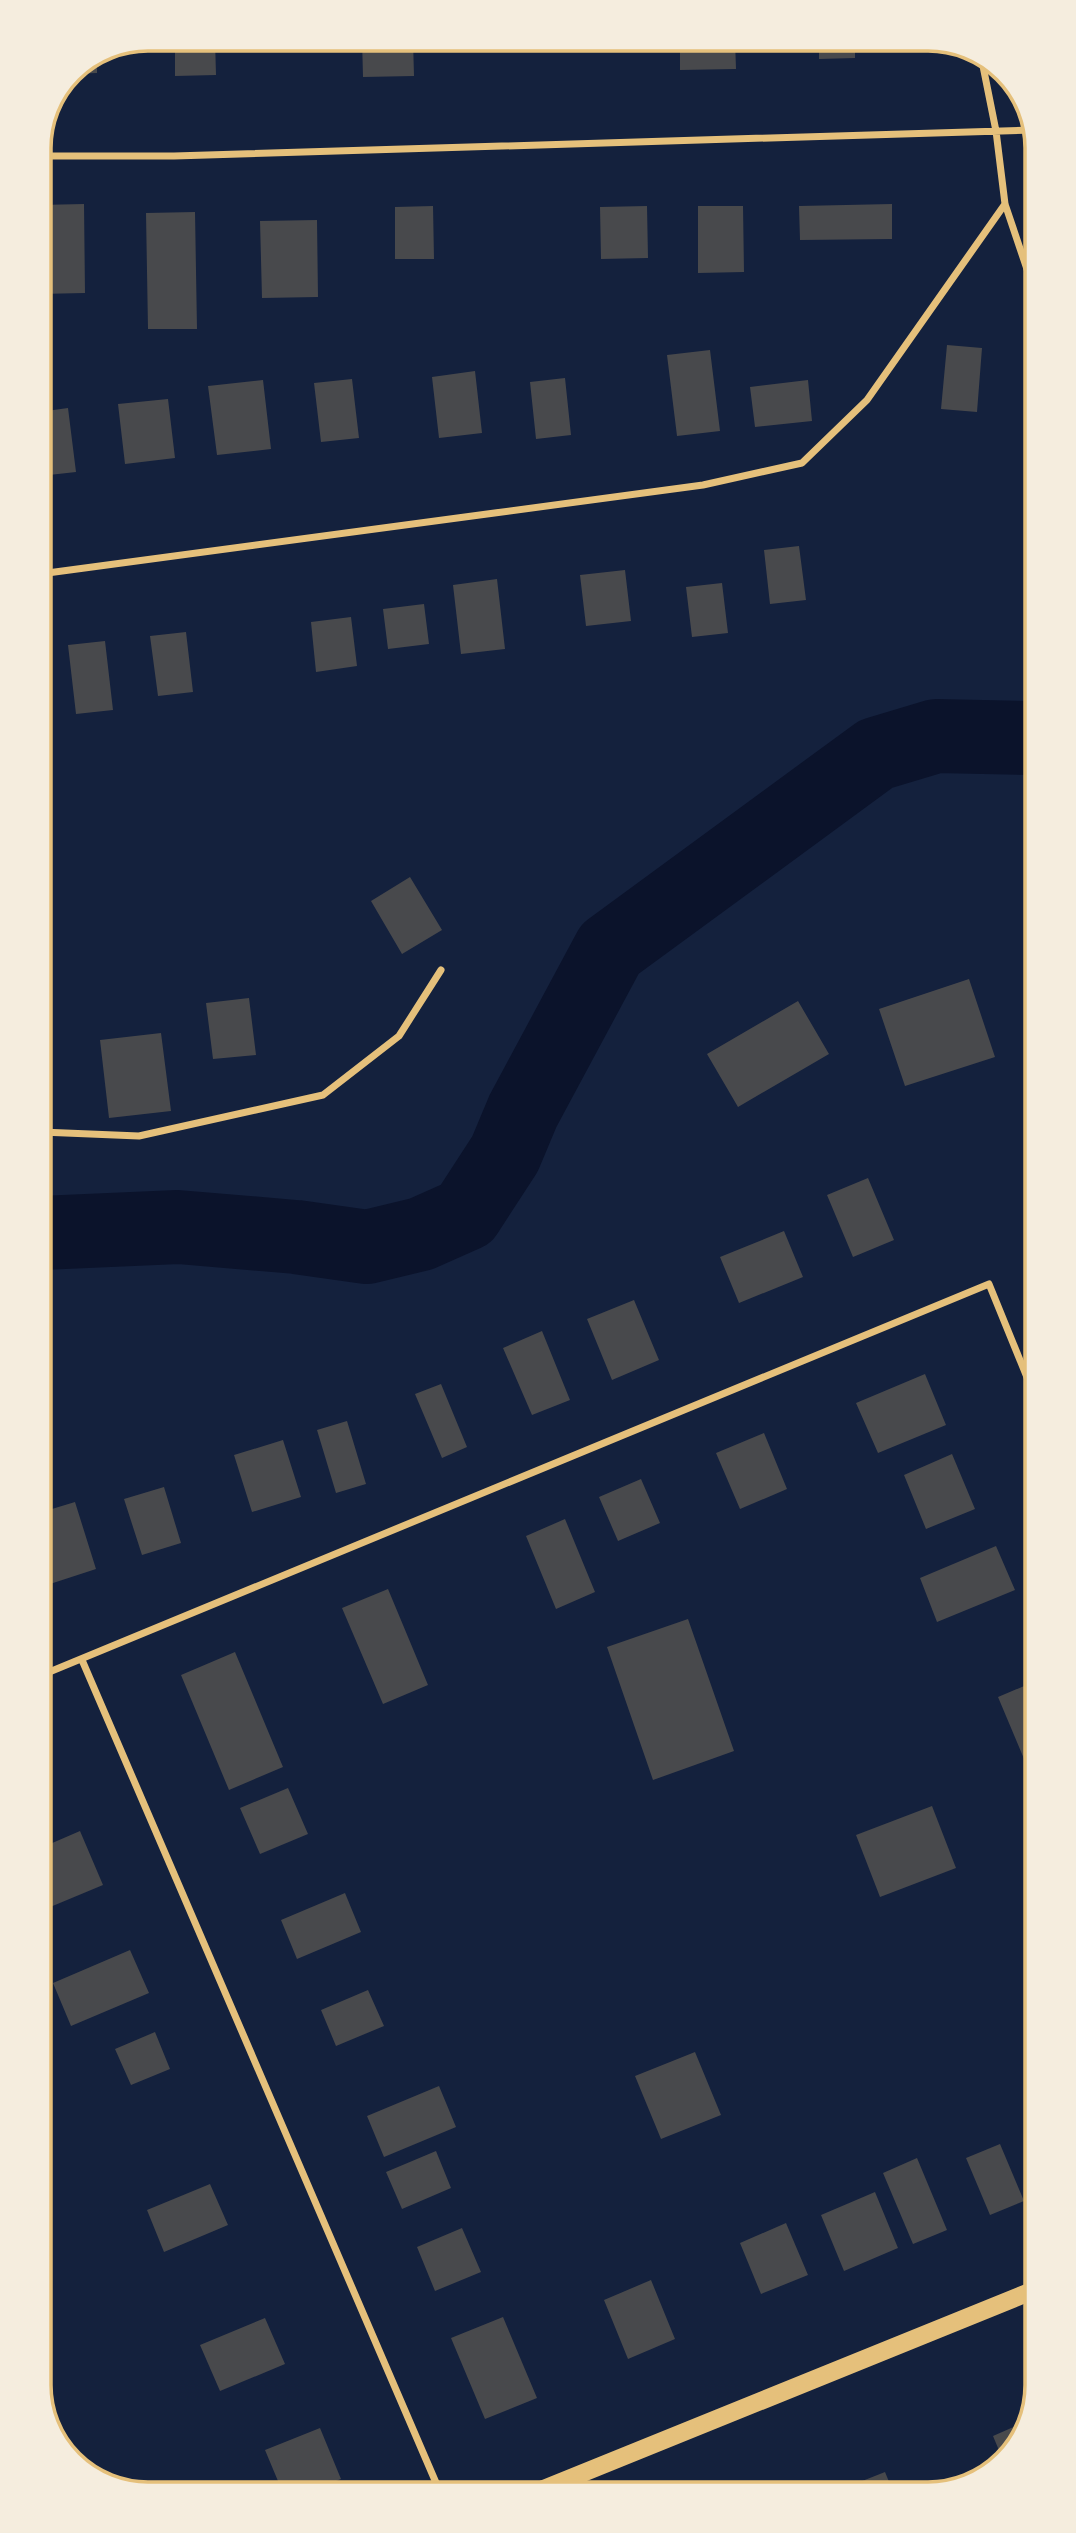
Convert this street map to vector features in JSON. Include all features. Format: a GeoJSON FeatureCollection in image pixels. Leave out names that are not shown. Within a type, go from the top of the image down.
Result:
{"type":"FeatureCollection","features":[{"type":"Feature","properties":{"kind":"main road"},"geometry":{"type":"LineString","coordinates":[[561,2482],[1025,2294]]}},
{"type":"Feature","properties":{"kind":"street"},"geometry":{"type":"LineString","coordinates":[[984,69],[996,131],[1005,204],[1025,263]]}},
{"type":"Feature","properties":{"kind":"street"},"geometry":{"type":"LineString","coordinates":[[51,156],[188,156],[1023,130]]}},
{"type":"Feature","properties":{"kind":"street"},"geometry":{"type":"LineString","coordinates":[[51,574],[703,485],[802,463],[867,400],[1005,204]]}},
{"type":"Feature","properties":{"kind":"street"},"geometry":{"type":"LineString","coordinates":[[51,1132],[139,1136],[323,1095],[399,1036],[441,970]]}},
{"type":"Feature","properties":{"kind":"street"},"geometry":{"type":"LineString","coordinates":[[51,1672],[989,1284],[1025,1372]]}},
{"type":"Feature","properties":{"kind":"street"},"geometry":{"type":"LineString","coordinates":[[82,1660],[436,2482]]}},
{"type":"Feature","properties":{"kind":"building"},"geometry":{"type":"Polygon","coordinates":[[[175,51],[215,51],[216,75],[175,76],[175,51]]]}},
{"type":"Feature","properties":{"kind":"building"},"geometry":{"type":"Polygon","coordinates":[[[362,51],[413,51],[414,76],[363,77],[362,51]]]}},
{"type":"Feature","properties":{"kind":"building"},"geometry":{"type":"Polygon","coordinates":[[[680,51],[735,51],[736,69],[680,70],[680,51]]]}},
{"type":"Feature","properties":{"kind":"building"},"geometry":{"type":"Polygon","coordinates":[[[819,51],[855,51],[855,58],[819,59],[819,51]]]}},
{"type":"Feature","properties":{"kind":"building"},"geometry":{"type":"Polygon","coordinates":[[[97,65],[97,73],[86,73],[97,65]]]}},
{"type":"Feature","properties":{"kind":"building"},"geometry":{"type":"Polygon","coordinates":[[[84,204],[85,293],[51,294],[51,205],[84,204]]]}},
{"type":"Feature","properties":{"kind":"building"},"geometry":{"type":"Polygon","coordinates":[[[892,204],[892,239],[800,240],[799,206],[892,204]]]}},
{"type":"Feature","properties":{"kind":"building"},"geometry":{"type":"Polygon","coordinates":[[[433,206],[434,259],[395,259],[395,207],[433,206]]]}},
{"type":"Feature","properties":{"kind":"building"},"geometry":{"type":"Polygon","coordinates":[[[647,206],[648,258],[601,259],[600,207],[647,206]]]}},
{"type":"Feature","properties":{"kind":"building"},"geometry":{"type":"Polygon","coordinates":[[[698,206],[743,206],[744,272],[698,273],[698,206]]]}},
{"type":"Feature","properties":{"kind":"building"},"geometry":{"type":"Polygon","coordinates":[[[195,212],[197,329],[148,329],[146,213],[195,212]]]}},
{"type":"Feature","properties":{"kind":"building"},"geometry":{"type":"Polygon","coordinates":[[[317,220],[318,297],[262,298],[260,221],[317,220]]]}},
{"type":"Feature","properties":{"kind":"building"},"geometry":{"type":"Polygon","coordinates":[[[947,345],[982,348],[977,412],[941,409],[947,345]]]}},
{"type":"Feature","properties":{"kind":"building"},"geometry":{"type":"Polygon","coordinates":[[[710,350],[720,431],[677,436],[667,355],[710,350]]]}},
{"type":"Feature","properties":{"kind":"building"},"geometry":{"type":"Polygon","coordinates":[[[475,371],[482,433],[439,438],[432,377],[475,371]]]}},
{"type":"Feature","properties":{"kind":"building"},"geometry":{"type":"Polygon","coordinates":[[[565,378],[571,435],[536,439],[530,382],[565,378]]]}},
{"type":"Feature","properties":{"kind":"building"},"geometry":{"type":"Polygon","coordinates":[[[352,379],[359,438],[321,442],[314,383],[352,379]]]}},
{"type":"Feature","properties":{"kind":"building"},"geometry":{"type":"Polygon","coordinates":[[[263,380],[271,449],[217,455],[208,386],[263,380]]]}},
{"type":"Feature","properties":{"kind":"building"},"geometry":{"type":"Polygon","coordinates":[[[808,380],[812,421],[755,427],[750,387],[808,380]]]}},
{"type":"Feature","properties":{"kind":"building"},"geometry":{"type":"Polygon","coordinates":[[[168,399],[175,458],[125,464],[118,404],[168,399]]]}},
{"type":"Feature","properties":{"kind":"building"},"geometry":{"type":"Polygon","coordinates":[[[68,408],[76,472],[51,475],[51,410],[68,408]]]}},
{"type":"Feature","properties":{"kind":"building"},"geometry":{"type":"Polygon","coordinates":[[[799,546],[806,600],[770,604],[764,550],[799,546]]]}},
{"type":"Feature","properties":{"kind":"building"},"geometry":{"type":"Polygon","coordinates":[[[625,570],[631,621],[586,626],[580,575],[625,570]]]}},
{"type":"Feature","properties":{"kind":"building"},"geometry":{"type":"Polygon","coordinates":[[[497,579],[505,649],[461,654],[453,585],[497,579]]]}},
{"type":"Feature","properties":{"kind":"building"},"geometry":{"type":"Polygon","coordinates":[[[722,583],[728,633],[692,637],[686,587],[722,583]]]}},
{"type":"Feature","properties":{"kind":"building"},"geometry":{"type":"Polygon","coordinates":[[[424,604],[429,644],[388,649],[383,609],[424,604]]]}},
{"type":"Feature","properties":{"kind":"building"},"geometry":{"type":"Polygon","coordinates":[[[351,617],[357,666],[316,672],[311,622],[351,617]]]}},
{"type":"Feature","properties":{"kind":"building"},"geometry":{"type":"Polygon","coordinates":[[[186,632],[193,692],[158,696],[150,636],[186,632]]]}},
{"type":"Feature","properties":{"kind":"building"},"geometry":{"type":"Polygon","coordinates":[[[105,641],[113,710],[76,714],[68,645],[105,641]]]}},
{"type":"Feature","properties":{"kind":"building"},"geometry":{"type":"Polygon","coordinates":[[[410,877],[442,930],[402,954],[371,901],[410,877]]]}},
{"type":"Feature","properties":{"kind":"building"},"geometry":{"type":"Polygon","coordinates":[[[969,979],[995,1057],[905,1086],[879,1009],[969,979]]]}},
{"type":"Feature","properties":{"kind":"building"},"geometry":{"type":"Polygon","coordinates":[[[249,998],[256,1055],[213,1059],[206,1003],[249,998]]]}},
{"type":"Feature","properties":{"kind":"building"},"geometry":{"type":"Polygon","coordinates":[[[798,1001],[829,1054],[738,1107],[707,1054],[798,1001]]]}},
{"type":"Feature","properties":{"kind":"building"},"geometry":{"type":"Polygon","coordinates":[[[161,1033],[171,1111],[109,1118],[100,1040],[161,1033]]]}},
{"type":"Feature","properties":{"kind":"building"},"geometry":{"type":"Polygon","coordinates":[[[868,1178],[894,1240],[853,1257],[827,1195],[868,1178]]]}},
{"type":"Feature","properties":{"kind":"building"},"geometry":{"type":"Polygon","coordinates":[[[784,1231],[803,1277],[739,1303],[720,1257],[784,1231]]]}},
{"type":"Feature","properties":{"kind":"building"},"geometry":{"type":"Polygon","coordinates":[[[634,1300],[659,1360],[612,1380],[587,1319],[634,1300]]]}},
{"type":"Feature","properties":{"kind":"building"},"geometry":{"type":"Polygon","coordinates":[[[542,1331],[570,1400],[532,1415],[503,1348],[542,1331]]]}},
{"type":"Feature","properties":{"kind":"building"},"geometry":{"type":"Polygon","coordinates":[[[925,1374],[946,1425],[878,1453],[856,1403],[925,1374]]]}},
{"type":"Feature","properties":{"kind":"building"},"geometry":{"type":"Polygon","coordinates":[[[441,1384],[467,1447],[442,1458],[415,1394],[441,1384]]]}},
{"type":"Feature","properties":{"kind":"building"},"geometry":{"type":"Polygon","coordinates":[[[347,1421],[366,1484],[336,1493],[317,1430],[347,1421]]]}},
{"type":"Feature","properties":{"kind":"building"},"geometry":{"type":"Polygon","coordinates":[[[764,1433],[787,1489],[740,1509],[716,1453],[764,1433]]]}},
{"type":"Feature","properties":{"kind":"building"},"geometry":{"type":"Polygon","coordinates":[[[283,1440],[301,1497],[252,1512],[234,1455],[283,1440]]]}},
{"type":"Feature","properties":{"kind":"building"},"geometry":{"type":"Polygon","coordinates":[[[952,1454],[975,1509],[926,1529],[904,1475],[952,1454]]]}},
{"type":"Feature","properties":{"kind":"building"},"geometry":{"type":"Polygon","coordinates":[[[641,1479],[660,1523],[618,1541],[599,1497],[641,1479]]]}},
{"type":"Feature","properties":{"kind":"building"},"geometry":{"type":"Polygon","coordinates":[[[164,1487],[181,1543],[142,1555],[124,1499],[164,1487]]]}},
{"type":"Feature","properties":{"kind":"building"},"geometry":{"type":"Polygon","coordinates":[[[75,1502],[96,1569],[51,1584],[51,1509],[75,1502]]]}},
{"type":"Feature","properties":{"kind":"building"},"geometry":{"type":"Polygon","coordinates":[[[565,1519],[595,1592],[556,1609],[526,1536],[565,1519]]]}},
{"type":"Feature","properties":{"kind":"building"},"geometry":{"type":"Polygon","coordinates":[[[996,1546],[1015,1590],[937,1622],[920,1578],[996,1546]]]}},
{"type":"Feature","properties":{"kind":"building"},"geometry":{"type":"Polygon","coordinates":[[[388,1589],[428,1685],[383,1704],[342,1608],[388,1589]]]}},
{"type":"Feature","properties":{"kind":"building"},"geometry":{"type":"Polygon","coordinates":[[[688,1619],[734,1751],[653,1780],[607,1647],[688,1619]]]}},
{"type":"Feature","properties":{"kind":"building"},"geometry":{"type":"Polygon","coordinates":[[[235,1652],[283,1767],[229,1790],[181,1675],[235,1652]]]}},
{"type":"Feature","properties":{"kind":"building"},"geometry":{"type":"Polygon","coordinates":[[[1025,1686],[1025,1761],[998,1697],[1025,1686]]]}},
{"type":"Feature","properties":{"kind":"building"},"geometry":{"type":"Polygon","coordinates":[[[288,1788],[308,1834],[260,1854],[240,1808],[288,1788]]]}},
{"type":"Feature","properties":{"kind":"building"},"geometry":{"type":"Polygon","coordinates":[[[932,1806],[956,1868],[880,1897],[856,1835],[932,1806]]]}},
{"type":"Feature","properties":{"kind":"building"},"geometry":{"type":"Polygon","coordinates":[[[80,1831],[103,1885],[51,1907],[51,1844],[80,1831]]]}},
{"type":"Feature","properties":{"kind":"building"},"geometry":{"type":"Polygon","coordinates":[[[345,1893],[361,1932],[297,1959],[281,1920],[345,1893]]]}},
{"type":"Feature","properties":{"kind":"building"},"geometry":{"type":"Polygon","coordinates":[[[130,1950],[149,1993],[71,2026],[53,1983],[130,1950]]]}},
{"type":"Feature","properties":{"kind":"building"},"geometry":{"type":"Polygon","coordinates":[[[368,1990],[384,2026],[336,2046],[321,2010],[368,1990]]]}},
{"type":"Feature","properties":{"kind":"building"},"geometry":{"type":"Polygon","coordinates":[[[155,2032],[170,2069],[131,2085],[115,2049],[155,2032]]]}},
{"type":"Feature","properties":{"kind":"building"},"geometry":{"type":"Polygon","coordinates":[[[695,2052],[721,2115],[661,2139],[635,2076],[695,2052]]]}},
{"type":"Feature","properties":{"kind":"building"},"geometry":{"type":"Polygon","coordinates":[[[439,2086],[456,2127],[384,2157],[367,2116],[439,2086]]]}},
{"type":"Feature","properties":{"kind":"building"},"geometry":{"type":"Polygon","coordinates":[[[1000,2144],[1024,2201],[990,2215],[966,2158],[1000,2144]]]}},
{"type":"Feature","properties":{"kind":"building"},"geometry":{"type":"Polygon","coordinates":[[[436,2151],[451,2188],[402,2209],[386,2172],[436,2151]]]}},
{"type":"Feature","properties":{"kind":"building"},"geometry":{"type":"Polygon","coordinates":[[[917,2158],[947,2230],[913,2244],[883,2173],[917,2158]]]}},
{"type":"Feature","properties":{"kind":"building"},"geometry":{"type":"Polygon","coordinates":[[[210,2184],[228,2225],[164,2252],[147,2210],[210,2184]]]}},
{"type":"Feature","properties":{"kind":"building"},"geometry":{"type":"Polygon","coordinates":[[[875,2192],[898,2248],[844,2271],[821,2215],[875,2192]]]}},
{"type":"Feature","properties":{"kind":"building"},"geometry":{"type":"Polygon","coordinates":[[[786,2223],[808,2275],[761,2294],[740,2243],[786,2223]]]}},
{"type":"Feature","properties":{"kind":"building"},"geometry":{"type":"Polygon","coordinates":[[[462,2228],[481,2272],[435,2291],[417,2247],[462,2228]]]}},
{"type":"Feature","properties":{"kind":"building"},"geometry":{"type":"Polygon","coordinates":[[[651,2280],[675,2339],[628,2359],[604,2300],[651,2280]]]}},
{"type":"Feature","properties":{"kind":"building"},"geometry":{"type":"Polygon","coordinates":[[[503,2317],[537,2398],[485,2419],[451,2338],[503,2317]]]}},
{"type":"Feature","properties":{"kind":"building"},"geometry":{"type":"Polygon","coordinates":[[[265,2318],[285,2364],[220,2391],[200,2345],[265,2318]]]}},
{"type":"Feature","properties":{"kind":"building"},"geometry":{"type":"Polygon","coordinates":[[[1016,2426],[999,2451],[993,2436],[1016,2426]]]}},
{"type":"Feature","properties":{"kind":"building"},"geometry":{"type":"Polygon","coordinates":[[[320,2428],[341,2479],[334,2482],[278,2482],[265,2450],[320,2428]]]}},
{"type":"Feature","properties":{"kind":"building"},"geometry":{"type":"Polygon","coordinates":[[[885,2472],[889,2482],[860,2482],[885,2472]]]}},
{"type":"Feature","properties":{"kind":"waterway"},"geometry":{"type":"LineString","coordinates":[[51,1233],[178,1227],[296,1237],[367,1247],[421,1234],[466,1214],[505,1154],[523,1111],[610,949],[876,754],[936,736],[1025,738]]}}]}
